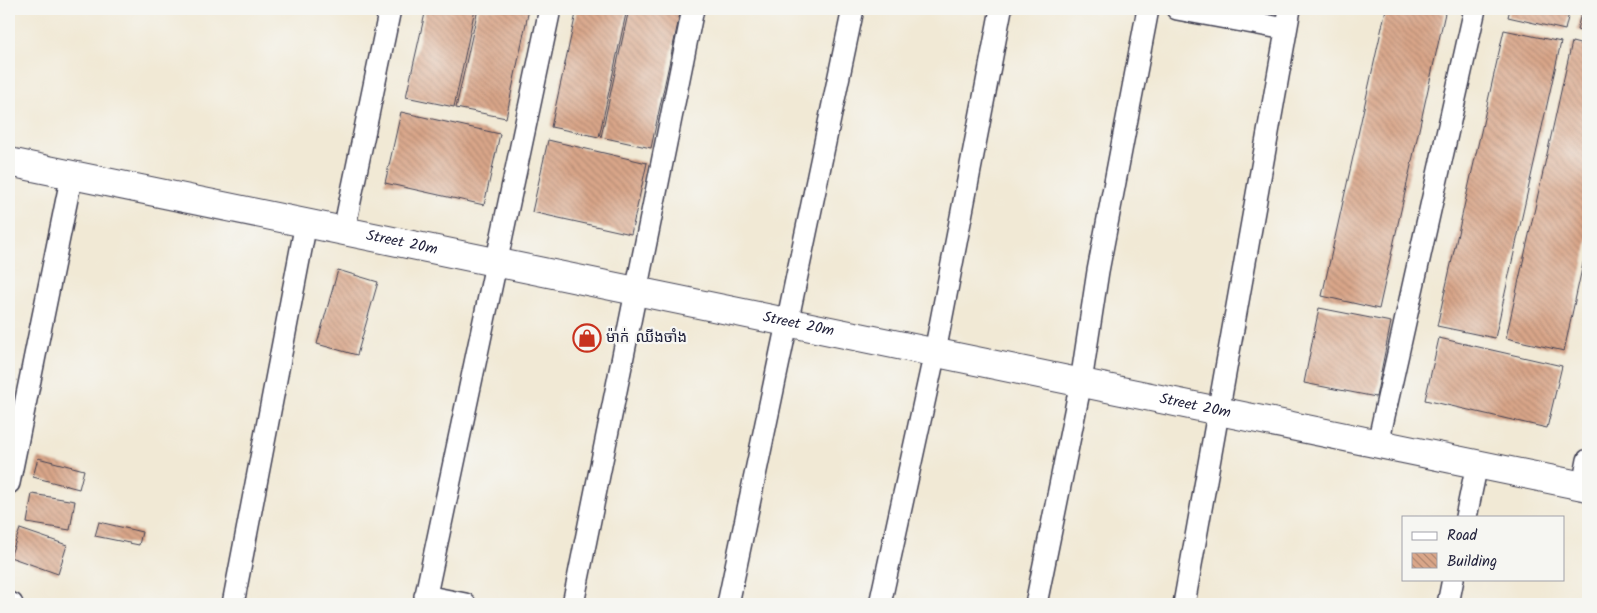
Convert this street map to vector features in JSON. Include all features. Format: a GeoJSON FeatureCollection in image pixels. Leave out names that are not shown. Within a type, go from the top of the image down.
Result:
{"type":"FeatureCollection","features":[{"type":"Feature","properties":{"kind":"street"},"geometry":{"type":"LineString","coordinates":[[344,230],[390,9]]}},
{"type":"Feature","properties":{"kind":"street"},"geometry":{"type":"LineString","coordinates":[[465,604],[424,600],[550,9]]}},
{"type":"Feature","properties":{"kind":"street"},"geometry":{"type":"LineString","coordinates":[[574,604],[693,9]]}},
{"type":"Feature","properties":{"kind":"street"},"geometry":{"type":"LineString","coordinates":[[728,604],[789,322],[853,9]]}},
{"type":"Feature","properties":{"kind":"street"},"geometry":{"type":"LineString","coordinates":[[880,604],[934,352],[1001,9]]}},
{"type":"Feature","properties":{"kind":"street"},"geometry":{"type":"LineString","coordinates":[[1036,604],[1081,382],[1098,271],[1148,9]]}},
{"type":"Feature","properties":{"kind":"street"},"geometry":{"type":"LineString","coordinates":[[1177,9],[1288,19],[1184,604]]}},
{"type":"Feature","properties":{"kind":"street"},"geometry":{"type":"LineString","coordinates":[[1378,443],[1475,9]]}},
{"type":"Feature","properties":{"kind":"street","name":"Street 20m"},"geometry":{"type":"LineString","coordinates":[[9,162],[1477,464],[1586,478]]}},
{"type":"Feature","properties":{"kind":"street"},"geometry":{"type":"LineString","coordinates":[[9,483],[72,174]]}},
{"type":"Feature","properties":{"kind":"street"},"geometry":{"type":"LineString","coordinates":[[233,604],[306,223]]}},
{"type":"Feature","properties":{"kind":"street"},"geometry":{"type":"LineString","coordinates":[[1466,516],[1477,464]]}},
{"type":"Feature","properties":{"kind":"street"},"geometry":{"type":"LineString","coordinates":[[1448,604],[1453,580]]}},
{"type":"Feature","properties":{"kind":"building"},"geometry":{"type":"Polygon","coordinates":[[[426,9],[475,9],[454,107],[406,97],[426,9]]]}},
{"type":"Feature","properties":{"kind":"building"},"geometry":{"type":"Polygon","coordinates":[[[478,9],[529,9],[506,118],[456,108],[478,9]]]}},
{"type":"Feature","properties":{"kind":"building"},"geometry":{"type":"Polygon","coordinates":[[[577,9],[627,9],[599,137],[551,127],[577,9]]]}},
{"type":"Feature","properties":{"kind":"building"},"geometry":{"type":"Polygon","coordinates":[[[629,9],[681,9],[651,148],[601,137],[629,9]]]}},
{"type":"Feature","properties":{"kind":"building"},"geometry":{"type":"Polygon","coordinates":[[[1386,9],[1427,9],[1445,13],[1379,309],[1322,296],[1386,9]]]}},
{"type":"Feature","properties":{"kind":"building"},"geometry":{"type":"Polygon","coordinates":[[[1510,9],[1570,9],[1565,30],[1508,17],[1510,9]]]}},
{"type":"Feature","properties":{"kind":"building"},"geometry":{"type":"Polygon","coordinates":[[[1582,9],[1588,9],[1588,33],[1577,30],[1582,9]]]}},
{"type":"Feature","properties":{"kind":"building"},"geometry":{"type":"Polygon","coordinates":[[[1504,30],[1561,42],[1495,338],[1437,326],[1504,30]]]}},
{"type":"Feature","properties":{"kind":"building"},"geometry":{"type":"Polygon","coordinates":[[[1572,42],[1588,46],[1588,241],[1564,351],[1506,338],[1572,42]]]}},
{"type":"Feature","properties":{"kind":"building"},"geometry":{"type":"Polygon","coordinates":[[[401,112],[500,134],[484,205],[385,183],[401,112]]]}},
{"type":"Feature","properties":{"kind":"building"},"geometry":{"type":"Polygon","coordinates":[[[548,140],[647,163],[631,234],[532,212],[548,140]]]}},
{"type":"Feature","properties":{"kind":"building"},"geometry":{"type":"Polygon","coordinates":[[[338,270],[378,282],[357,355],[317,344],[338,270]]]}},
{"type":"Feature","properties":{"kind":"building"},"geometry":{"type":"Polygon","coordinates":[[[1319,308],[1391,322],[1376,397],[1304,383],[1319,308]]]}},
{"type":"Feature","properties":{"kind":"building"},"geometry":{"type":"Polygon","coordinates":[[[1439,338],[1562,366],[1547,428],[1425,400],[1439,338]]]}},
{"type":"Feature","properties":{"kind":"building"},"geometry":{"type":"Polygon","coordinates":[[[38,458],[84,470],[79,489],[33,477],[38,458]]]}},
{"type":"Feature","properties":{"kind":"building"},"geometry":{"type":"Polygon","coordinates":[[[32,494],[75,501],[70,530],[27,523],[32,494]]]}},
{"type":"Feature","properties":{"kind":"building"},"geometry":{"type":"Polygon","coordinates":[[[99,522],[142,532],[139,545],[95,536],[99,522]]]}},
{"type":"Feature","properties":{"kind":"building"},"geometry":{"type":"Polygon","coordinates":[[[20,529],[67,545],[58,574],[10,557],[20,529]]]}},
{"type":"Feature","properties":{"kind":"place","name":"ម៉ាក់ ឈីងចាំង"},"geometry":{"type":"Point","coordinates":[587,338]}}]}
